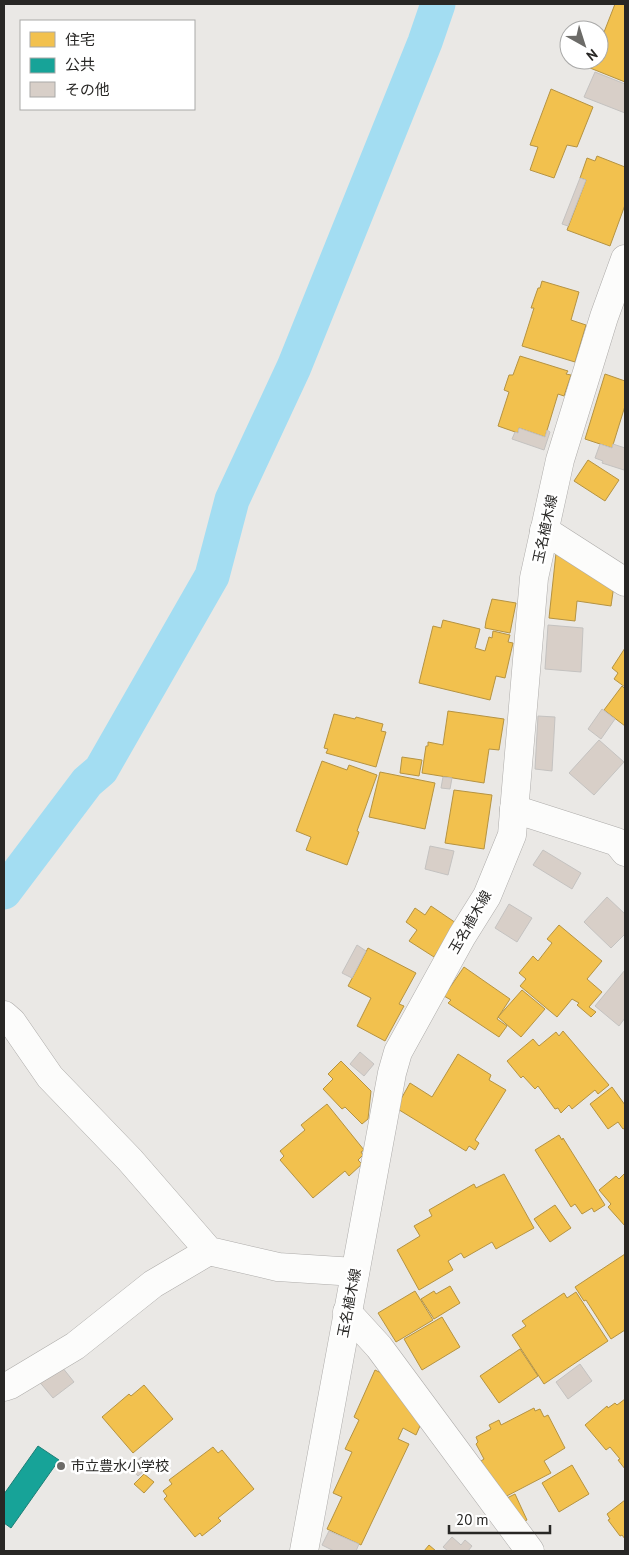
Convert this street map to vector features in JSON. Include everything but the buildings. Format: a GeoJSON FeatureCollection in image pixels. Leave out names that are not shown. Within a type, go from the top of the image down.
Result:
{"type":"FeatureCollection","features":[{"type":"Feature","properties":{"kind":"main road","name":"玉名植木線"},"geometry":{"type":"LineString","coordinates":[[304,1551],[388,1092],[398,1052],[462,936],[487,896],[512,835],[534,578],[560,460],[604,317],[625,259]]}},
{"type":"Feature","properties":{"kind":"main road"},"geometry":{"type":"LineString","coordinates":[[544,530],[625,582]]}},
{"type":"Feature","properties":{"kind":"main road"},"geometry":{"type":"LineString","coordinates":[[514,809],[616,842],[625,852]]}},
{"type":"Feature","properties":{"kind":"main road"},"geometry":{"type":"LineString","coordinates":[[4,1014],[12,1022],[50,1077],[130,1160],[209,1251],[278,1267],[355,1272]]}},
{"type":"Feature","properties":{"kind":"main road"},"geometry":{"type":"LineString","coordinates":[[4,1387],[75,1346],[153,1284],[209,1251]]}},
{"type":"Feature","properties":{"kind":"main road"},"geometry":{"type":"LineString","coordinates":[[347,1312],[379,1347],[530,1551]]}},
{"type":"Feature","properties":{"kind":"waterway"},"geometry":{"type":"LineString","coordinates":[[4,892],[87,782],[101,770],[212,576],[232,500],[294,367],[425,42],[438,4]]}},
{"type":"Feature","properties":{"kind":"place","name":"市立豊水小学校"},"geometry":{"type":"Point","coordinates":[61,1466]}}]}
